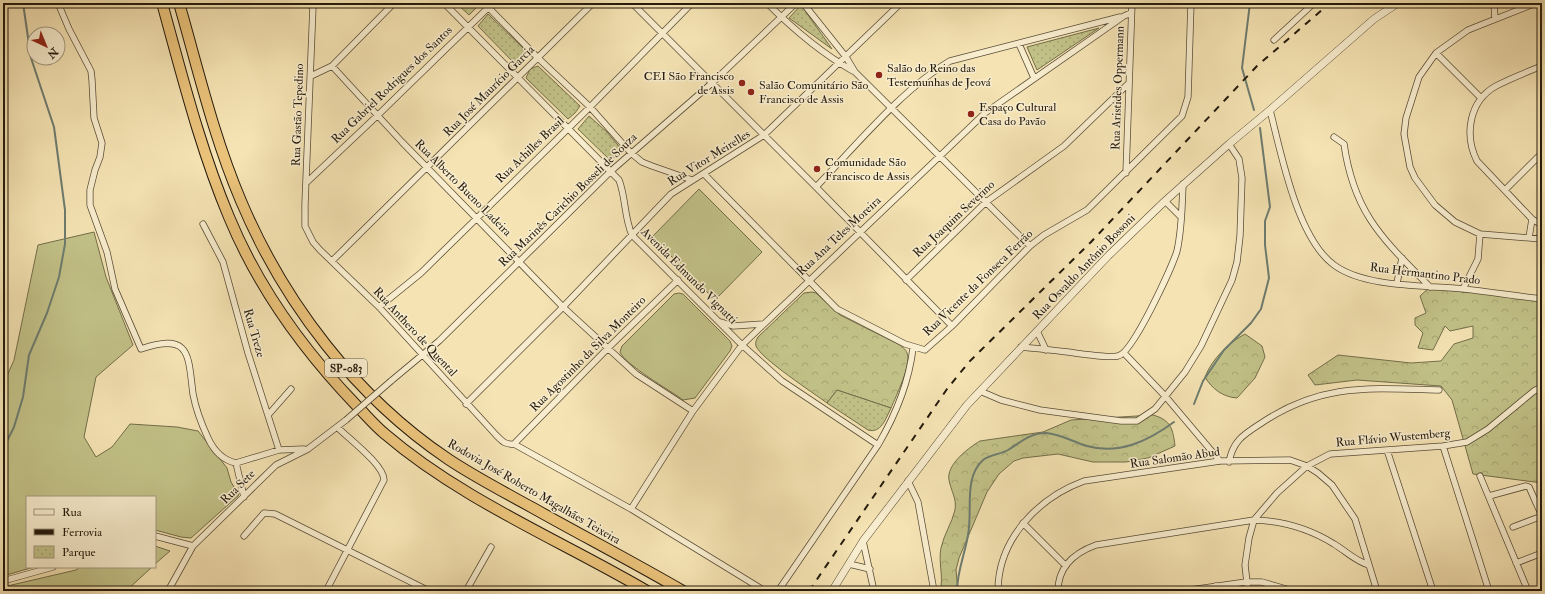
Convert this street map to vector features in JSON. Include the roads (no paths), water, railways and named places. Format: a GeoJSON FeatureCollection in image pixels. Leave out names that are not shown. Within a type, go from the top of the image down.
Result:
{"type":"FeatureCollection","features":[{"type":"Feature","properties":{"kind":"highway","name":"SP-083"},"geometry":{"type":"LineString","coordinates":[[162,3],[209,165],[230,219],[263,282],[319,363],[385,434],[429,467],[485,502],[647,591]]}},
{"type":"Feature","properties":{"kind":"highway","name":"Rodovia José Roberto Magalhães Teixeira"},"geometry":{"type":"LineString","coordinates":[[179,3],[222,153],[253,229],[270,261],[294,299],[323,341],[344,366],[394,418],[449,460],[683,591]]}},
{"type":"Feature","properties":{"kind":"street"},"geometry":{"type":"LineString","coordinates":[[58,3],[90,71],[92,80],[94,118],[102,143],[100,157],[90,190],[90,205],[107,252],[115,288],[141,349],[160,343],[175,344],[187,354],[192,372],[198,415],[211,444],[225,461],[236,462],[279,450],[308,449]]}},
{"type":"Feature","properties":{"kind":"street"},"geometry":{"type":"LineString","coordinates":[[307,3],[315,5]]}},
{"type":"Feature","properties":{"kind":"street"},"geometry":{"type":"LineString","coordinates":[[311,76],[332,66],[394,3]]}},
{"type":"Feature","properties":{"kind":"street","name":"Avenida Edmundo Vignatti"},"geometry":{"type":"LineString","coordinates":[[444,3],[619,180],[623,190],[628,226],[632,235],[742,345],[782,381],[878,445]]}},
{"type":"Feature","properties":{"kind":"street","name":"Rua José Maurício Garcia"},"geometry":{"type":"LineString","coordinates":[[332,261],[593,3]]}},
{"type":"Feature","properties":{"kind":"street"},"geometry":{"type":"LineString","coordinates":[[632,3],[816,186],[952,326]]}},
{"type":"Feature","properties":{"kind":"street","name":"Rua Achilles Brasil"},"geometry":{"type":"LineString","coordinates":[[378,308],[421,273],[590,107],[692,3]]}},
{"type":"Feature","properties":{"kind":"street"},"geometry":{"type":"LineString","coordinates":[[767,3],[782,18],[840,64],[854,72],[1030,246]]}},
{"type":"Feature","properties":{"kind":"street","name":"Rua Marinês Carichio Bosseli de Souza"},"geometry":{"type":"LineString","coordinates":[[346,420],[439,341],[611,171],[712,83],[782,18],[796,3]]}},
{"type":"Feature","properties":{"kind":"street"},"geometry":{"type":"LineString","coordinates":[[804,3],[846,57],[854,72]]}},
{"type":"Feature","properties":{"kind":"street","name":"Rua Vitor Meirelles"},"geometry":{"type":"LineString","coordinates":[[466,404],[563,307],[671,194],[764,135],[840,64],[901,3]]}},
{"type":"Feature","properties":{"kind":"street","name":"Rua Aristides Oppermann"},"geometry":{"type":"LineString","coordinates":[[1126,173],[1132,3]]}},
{"type":"Feature","properties":{"kind":"street","name":"Rua Vicente da Fonseca Ferrão"},"geometry":{"type":"LineString","coordinates":[[913,348],[925,350],[952,326],[1030,246],[1044,235],[1087,210],[1182,116],[1188,97],[1192,3]]}},
{"type":"Feature","properties":{"kind":"street"},"geometry":{"type":"LineString","coordinates":[[1274,40],[1314,3]]}},
{"type":"Feature","properties":{"kind":"street","name":"Rua Osvaldo Antônio Bossoni"},"geometry":{"type":"LineString","coordinates":[[832,591],[863,541],[908,481],[980,391],[1108,256],[1165,201],[1229,144],[1374,19],[1398,3]]}},
{"type":"Feature","properties":{"kind":"street"},"geometry":{"type":"LineString","coordinates":[[1494,3],[1495,19]]}},
{"type":"Feature","properties":{"kind":"street"},"geometry":{"type":"LineString","coordinates":[[1536,3],[1468,30],[1436,53],[1419,77],[1406,118],[1404,134],[1410,167],[1425,192],[1436,205],[1455,222],[1480,234],[1542,239]]}},
{"type":"Feature","properties":{"kind":"street"},"geometry":{"type":"LineString","coordinates":[[488,4],[538,58],[590,107],[631,153],[642,162],[692,180]]}},
{"type":"Feature","properties":{"kind":"street","name":"Rua Gabriel Rodrigues dos Santos"},"geometry":{"type":"LineString","coordinates":[[306,183],[468,27],[488,4]]}},
{"type":"Feature","properties":{"kind":"street","name":"Rua Gastão Tepedino"},"geometry":{"type":"LineString","coordinates":[[305,226],[315,5]]}},
{"type":"Feature","properties":{"kind":"street","name":"Rua Ana Teles Moreira"},"geometry":{"type":"LineString","coordinates":[[630,509],[693,411],[742,345],[861,232],[938,156],[985,113],[1124,16],[1131,13]]}},
{"type":"Feature","properties":{"kind":"street"},"geometry":{"type":"LineString","coordinates":[[816,186],[891,110],[937,68],[950,61],[972,54],[1019,44],[1124,16]]}},
{"type":"Feature","properties":{"kind":"street"},"geometry":{"type":"LineString","coordinates":[[1019,44],[1034,78]]}},
{"type":"Feature","properties":{"kind":"street"},"geometry":{"type":"LineString","coordinates":[[1436,53],[1481,98]]}},
{"type":"Feature","properties":{"kind":"street","name":"Rua Alberto Bueno Ladeira"},"geometry":{"type":"LineString","coordinates":[[332,66],[427,167],[563,307],[636,374],[693,411]]}},
{"type":"Feature","properties":{"kind":"street"},"geometry":{"type":"LineString","coordinates":[[1542,66],[1496,86],[1481,98],[1471,121],[1469,132],[1470,142],[1477,161],[1532,219],[1542,225]]}},
{"type":"Feature","properties":{"kind":"street","name":"Rua Joaquim Severino"},"geometry":{"type":"LineString","coordinates":[[906,280],[986,202],[1064,146],[1128,84]]}},
{"type":"Feature","properties":{"kind":"street","name":"Rua Hermantino Prado"},"geometry":{"type":"LineString","coordinates":[[1270,110],[1288,181],[1299,211],[1315,243],[1334,265],[1348,272],[1376,281],[1463,289],[1542,299]]}},
{"type":"Feature","properties":{"kind":"street"},"geometry":{"type":"LineString","coordinates":[[1334,137],[1344,144],[1350,179],[1364,210],[1375,228],[1430,287]]}},
{"type":"Feature","properties":{"kind":"street"},"geometry":{"type":"LineString","coordinates":[[980,391],[1001,400],[1040,410],[1121,421],[1137,421],[1147,415],[1166,397],[1185,372],[1201,346],[1232,280],[1237,262],[1241,228],[1242,178],[1239,159],[1229,144]]}},
{"type":"Feature","properties":{"kind":"street"},"geometry":{"type":"LineString","coordinates":[[1505,190],[1542,153]]}},
{"type":"Feature","properties":{"kind":"street"},"geometry":{"type":"LineString","coordinates":[[704,174],[838,309],[913,348],[911,365],[891,421],[878,445],[778,591]]}},
{"type":"Feature","properties":{"kind":"street"},"geometry":{"type":"LineString","coordinates":[[1021,347],[1102,356],[1119,356],[1124,353],[1151,309],[1174,261],[1182,217],[1184,184]]}},
{"type":"Feature","properties":{"kind":"street"},"geometry":{"type":"LineString","coordinates":[[1165,201],[1182,217]]}},
{"type":"Feature","properties":{"kind":"street"},"geometry":{"type":"LineString","coordinates":[[1528,238],[1532,219]]}},
{"type":"Feature","properties":{"kind":"street","name":"Rua Treze"},"geometry":{"type":"LineString","coordinates":[[203,224],[223,262],[248,353],[269,414],[279,450]]}},
{"type":"Feature","properties":{"kind":"street","name":"Rua Anthero de Quental"},"geometry":{"type":"LineString","coordinates":[[305,226],[313,242],[422,354],[466,404],[503,442],[514,444],[630,509],[765,591]]}},
{"type":"Feature","properties":{"kind":"street"},"geometry":{"type":"LineString","coordinates":[[1463,289],[1478,259],[1480,234]]}},
{"type":"Feature","properties":{"kind":"street"},"geometry":{"type":"LineString","coordinates":[[1397,283],[1402,258]]}},
{"type":"Feature","properties":{"kind":"street","name":"Rua Agostinho da Silva Monteiro"},"geometry":{"type":"LineString","coordinates":[[514,444],[608,348],[678,280]]}},
{"type":"Feature","properties":{"kind":"street"},"geometry":{"type":"LineString","coordinates":[[720,322],[733,326],[764,324]]}},
{"type":"Feature","properties":{"kind":"street"},"geometry":{"type":"LineString","coordinates":[[1037,331],[1046,350]]}},
{"type":"Feature","properties":{"kind":"street"},"geometry":{"type":"LineString","coordinates":[[1124,353],[1166,397],[1220,461]]}},
{"type":"Feature","properties":{"kind":"street","name":"Rua Flávio Wustemberg"},"geometry":{"type":"LineString","coordinates":[[1248,591],[1246,582],[1246,552],[1254,520],[1277,494],[1307,466],[1330,454],[1443,446],[1467,442],[1477,436],[1518,403],[1542,387]]}},
{"type":"Feature","properties":{"kind":"street","name":"Rua Salomão Abud"},"geometry":{"type":"LineString","coordinates":[[998,591],[1001,563],[1012,540],[1023,523],[1032,512],[1049,498],[1066,488],[1084,482],[1220,461],[1229,462],[1231,449],[1239,439],[1273,415],[1298,402],[1324,393],[1366,388],[1438,390]]}},
{"type":"Feature","properties":{"kind":"street"},"geometry":{"type":"LineString","coordinates":[[269,414],[291,389]]}},
{"type":"Feature","properties":{"kind":"street","name":"Rua Sete"},"geometry":{"type":"LineString","coordinates":[[168,591],[193,546],[276,465],[308,449],[346,420]]}},
{"type":"Feature","properties":{"kind":"street"},"geometry":{"type":"LineString","coordinates":[[326,591],[346,550],[384,480],[384,475],[378,467],[337,427]]}},
{"type":"Feature","properties":{"kind":"street"},"geometry":{"type":"LineString","coordinates":[[1443,446],[1489,591]]}},
{"type":"Feature","properties":{"kind":"street"},"geometry":{"type":"LineString","coordinates":[[1387,450],[1433,591]]}},
{"type":"Feature","properties":{"kind":"street"},"geometry":{"type":"LineString","coordinates":[[1229,462],[1290,460],[1307,466],[1332,485],[1347,505],[1355,519],[1377,591]]}},
{"type":"Feature","properties":{"kind":"street"},"geometry":{"type":"LineString","coordinates":[[236,462],[244,497]]}},
{"type":"Feature","properties":{"kind":"street"},"geometry":{"type":"LineString","coordinates":[[1480,476],[1528,591]]}},
{"type":"Feature","properties":{"kind":"street"},"geometry":{"type":"LineString","coordinates":[[908,481],[918,502],[934,591]]}},
{"type":"Feature","properties":{"kind":"street"},"geometry":{"type":"LineString","coordinates":[[1489,496],[1530,486],[1542,516],[1513,527]]}},
{"type":"Feature","properties":{"kind":"street"},"geometry":{"type":"LineString","coordinates":[[244,536],[260,516],[268,512],[275,514],[429,591]]}},
{"type":"Feature","properties":{"kind":"street"},"geometry":{"type":"LineString","coordinates":[[1058,591],[1060,576],[1064,565],[1082,550],[1096,545],[1254,520],[1272,521],[1322,537],[1360,562],[1368,565]]}},
{"type":"Feature","properties":{"kind":"street"},"geometry":{"type":"LineString","coordinates":[[1023,523],[1064,565]]}},
{"type":"Feature","properties":{"kind":"street"},"geometry":{"type":"LineString","coordinates":[[156,536],[193,546]]}},
{"type":"Feature","properties":{"kind":"street"},"geometry":{"type":"LineString","coordinates":[[863,541],[874,591]]}},
{"type":"Feature","properties":{"kind":"street"},"geometry":{"type":"LineString","coordinates":[[466,591],[491,546]]}},
{"type":"Feature","properties":{"kind":"street"},"geometry":{"type":"LineString","coordinates":[[1516,563],[1542,553]]}},
{"type":"Feature","properties":{"kind":"street"},"geometry":{"type":"LineString","coordinates":[[849,564],[870,569]]}},
{"type":"Feature","properties":{"kind":"street"},"geometry":{"type":"LineString","coordinates":[[3,581],[49,568]]}},
{"type":"Feature","properties":{"kind":"street"},"geometry":{"type":"LineString","coordinates":[[1183,591],[1246,582],[1262,582],[1294,591]]}},
{"type":"Feature","properties":{"kind":"street"},"geometry":{"type":"LineString","coordinates":[[1216,586],[1224,591]]}},
{"type":"Feature","properties":{"kind":"waterway"},"geometry":{"type":"LineString","coordinates":[[3,449],[14,427],[23,397],[29,355],[47,313],[59,277],[65,244],[65,210],[54,127],[31,58],[23,3]]}},
{"type":"Feature","properties":{"kind":"waterway"},"geometry":{"type":"LineString","coordinates":[[1250,3],[1242,68],[1254,110]]}},
{"type":"Feature","properties":{"kind":"waterway"},"geometry":{"type":"LineString","coordinates":[[1194,404],[1203,381],[1224,350],[1251,323],[1261,309],[1269,278],[1265,245],[1265,221],[1270,207],[1260,128]]}},
{"type":"Feature","properties":{"kind":"waterway"},"geometry":{"type":"LineString","coordinates":[[957,591],[958,576],[967,542],[971,485],[977,467],[983,460],[1002,453],[1030,436],[1040,433],[1057,435],[1087,446],[1110,449],[1122,447],[1143,440],[1174,422]]}},
{"type":"Feature","properties":{"kind":"railway"},"geometry":{"type":"LineString","coordinates":[[809,591],[947,389],[969,362],[1091,242],[1257,66],[1330,3]]}},
{"type":"Feature","properties":{"kind":"place","name":"Salão do Reino das Testemunhas de Jeová"},"geometry":{"type":"Point","coordinates":[879,75]}},
{"type":"Feature","properties":{"kind":"place","name":"CEI São Francisco de Assis"},"geometry":{"type":"Point","coordinates":[742,83]}},
{"type":"Feature","properties":{"kind":"place","name":"Salão Comunitário São Francisco de Assis"},"geometry":{"type":"Point","coordinates":[751,92]}},
{"type":"Feature","properties":{"kind":"place","name":"Espaço Cultural Casa do Pavão"},"geometry":{"type":"Point","coordinates":[971,114]}},
{"type":"Feature","properties":{"kind":"place","name":"Comunidade São Francisco de Assis"},"geometry":{"type":"Point","coordinates":[817,169]}}]}
